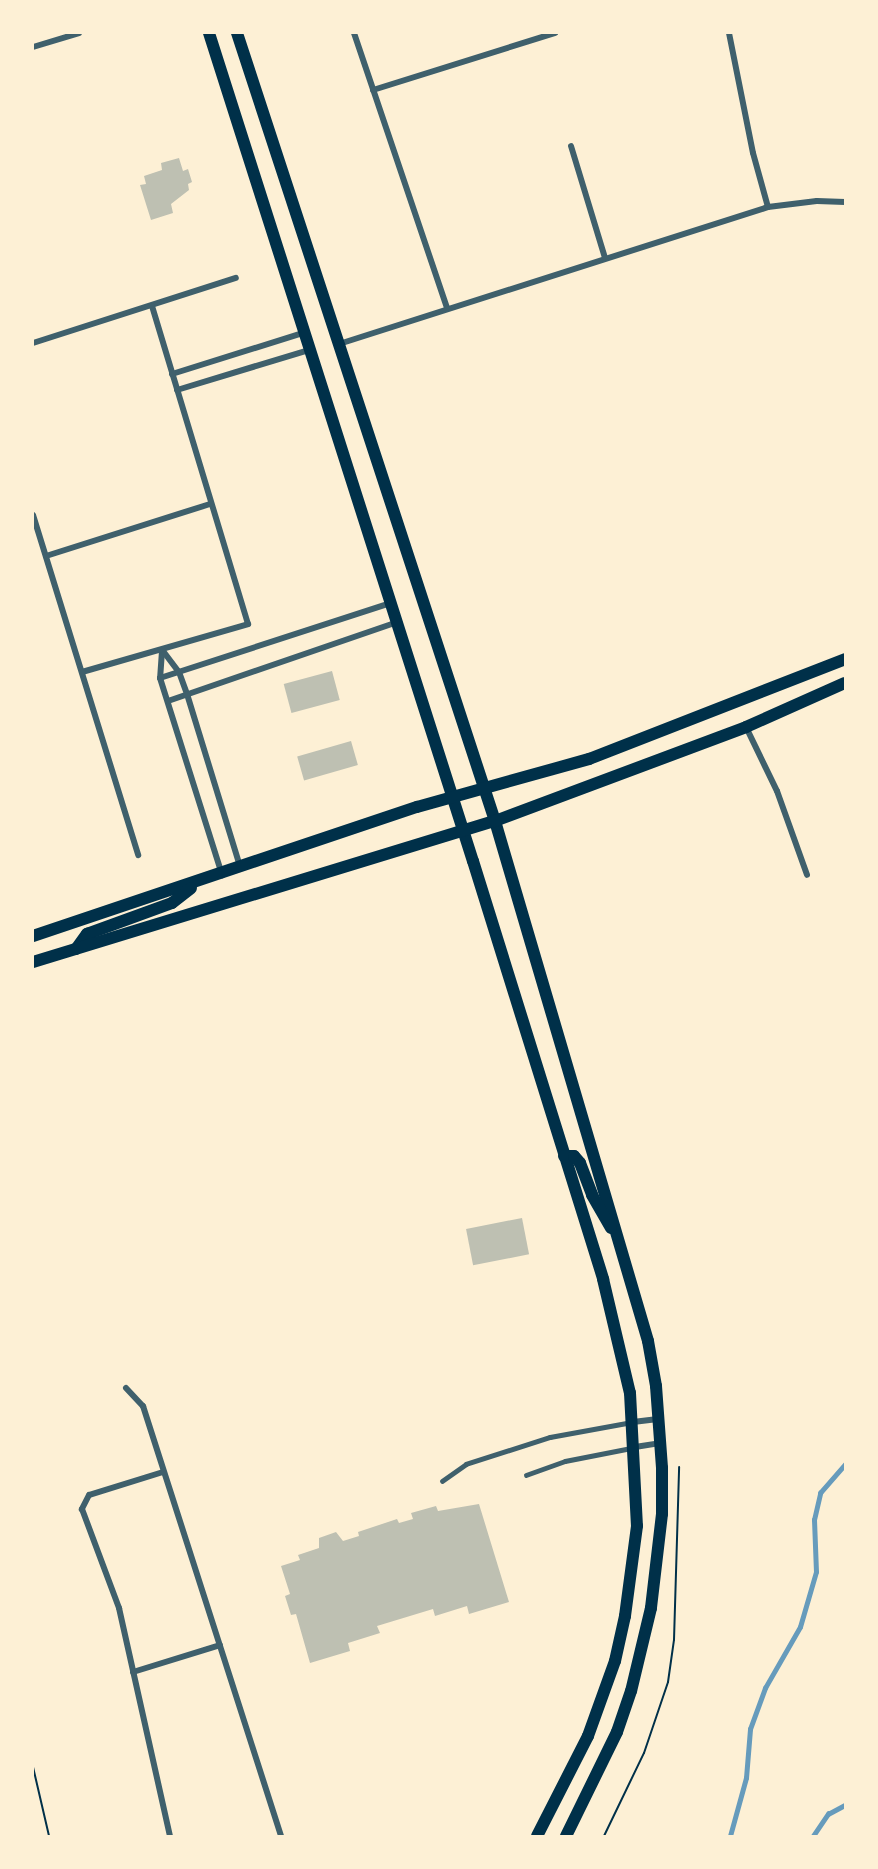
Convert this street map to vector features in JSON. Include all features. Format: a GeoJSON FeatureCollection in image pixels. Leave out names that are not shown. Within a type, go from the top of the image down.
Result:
{"type":"FeatureCollection","features":[{"type":"Feature","properties":{"kind":"main road"},"geometry":{"type":"LineString","coordinates":[[209,33],[312,349],[464,830],[620,1341],[633,1422],[636,1526],[615,1661],[577,1764],[537,1836]]}},
{"type":"Feature","properties":{"kind":"main road"},"geometry":{"type":"LineString","coordinates":[[237,33],[495,821],[648,1341],[660,1443],[658,1561],[644,1647],[602,1768],[566,1836]]}},
{"type":"Feature","properties":{"kind":"main road"},"geometry":{"type":"LineString","coordinates":[[33,936],[452,798],[485,791],[589,759],[845,659]]}},
{"type":"Feature","properties":{"kind":"main road"},"geometry":{"type":"LineString","coordinates":[[33,962],[495,821],[746,727],[845,683]]}},
{"type":"Feature","properties":{"kind":"main road"},"geometry":{"type":"LineString","coordinates":[[76,949],[87,934],[172,903],[196,883]]}},
{"type":"Feature","properties":{"kind":"main road"},"geometry":{"type":"LineString","coordinates":[[564,1156],[574,1156],[580,1163],[592,1195],[618,1239]]}},
{"type":"Feature","properties":{"kind":"street"},"geometry":{"type":"LineString","coordinates":[[33,47],[79,33]]}},
{"type":"Feature","properties":{"kind":"street"},"geometry":{"type":"LineString","coordinates":[[354,33],[447,308]]}},
{"type":"Feature","properties":{"kind":"street"},"geometry":{"type":"LineString","coordinates":[[373,90],[555,33]]}},
{"type":"Feature","properties":{"kind":"street"},"geometry":{"type":"LineString","coordinates":[[729,33],[753,153],[768,207]]}},
{"type":"Feature","properties":{"kind":"street"},"geometry":{"type":"LineString","coordinates":[[571,146],[605,258]]}},
{"type":"Feature","properties":{"kind":"street"},"geometry":{"type":"LineString","coordinates":[[339,344],[768,207],[817,201],[845,202]]}},
{"type":"Feature","properties":{"kind":"street"},"geometry":{"type":"LineString","coordinates":[[33,343],[236,278]]}},
{"type":"Feature","properties":{"kind":"street"},"geometry":{"type":"LineString","coordinates":[[82,672],[162,651],[248,624],[152,306]]}},
{"type":"Feature","properties":{"kind":"street"},"geometry":{"type":"LineString","coordinates":[[172,374],[306,332]]}},
{"type":"Feature","properties":{"kind":"street"},"geometry":{"type":"LineString","coordinates":[[177,390],[312,349]]}},
{"type":"Feature","properties":{"kind":"street"},"geometry":{"type":"LineString","coordinates":[[46,556],[210,504]]}},
{"type":"Feature","properties":{"kind":"street"},"geometry":{"type":"LineString","coordinates":[[33,515],[138,855]]}},
{"type":"Feature","properties":{"kind":"street"},"geometry":{"type":"LineString","coordinates":[[160,678],[392,602]]}},
{"type":"Feature","properties":{"kind":"street"},"geometry":{"type":"LineString","coordinates":[[168,700],[398,622]]}},
{"type":"Feature","properties":{"kind":"street"},"geometry":{"type":"LineString","coordinates":[[162,651],[179,672],[187,693],[241,868]]}},
{"type":"Feature","properties":{"kind":"street"},"geometry":{"type":"LineString","coordinates":[[162,651],[160,678],[222,874]]}},
{"type":"Feature","properties":{"kind":"street"},"geometry":{"type":"LineString","coordinates":[[746,727],[777,791],[807,876]]}},
{"type":"Feature","properties":{"kind":"street"},"geometry":{"type":"LineString","coordinates":[[126,1388],[143,1406],[281,1836]]}},
{"type":"Feature","properties":{"kind":"street"},"geometry":{"type":"LineString","coordinates":[[633,1422],[658,1419]]}},
{"type":"Feature","properties":{"kind":"street"},"geometry":{"type":"LineString","coordinates":[[635,1448],[660,1443]]}},
{"type":"Feature","properties":{"kind":"street"},"geometry":{"type":"LineString","coordinates":[[163,1472],[89,1495],[82,1509],[119,1608],[170,1836]]}},
{"type":"Feature","properties":{"kind":"street"},"geometry":{"type":"LineString","coordinates":[[133,1672],[220,1645]]}},
{"type":"Feature","properties":{"kind":"lane"},"geometry":{"type":"LineString","coordinates":[[442,1481],[466,1464],[569,1431],[633,1422]]}},
{"type":"Feature","properties":{"kind":"lane"},"geometry":{"type":"LineString","coordinates":[[526,1475],[565,1461],[635,1448]]}},
{"type":"Feature","properties":{"kind":"path"},"geometry":{"type":"LineString","coordinates":[[604,1836],[644,1753],[668,1682],[674,1640],[679,1467]]}},
{"type":"Feature","properties":{"kind":"path"},"geometry":{"type":"LineString","coordinates":[[33,1767],[49,1836]]}},
{"type":"Feature","properties":{"kind":"building"},"geometry":{"type":"Polygon","coordinates":[[[179,158],[183,171],[188,169],[192,182],[188,184],[189,190],[171,204],[173,213],[151,220],[140,185],[146,184],[144,176],[162,170],[161,163],[179,158]]]}},
{"type":"Feature","properties":{"kind":"building"},"geometry":{"type":"Polygon","coordinates":[[[332,671],[340,700],[291,713],[284,684],[332,671]]]}},
{"type":"Feature","properties":{"kind":"building"},"geometry":{"type":"Polygon","coordinates":[[[351,741],[358,765],[304,780],[297,756],[351,741]]]}},
{"type":"Feature","properties":{"kind":"building"},"geometry":{"type":"Polygon","coordinates":[[[522,1218],[529,1254],[473,1265],[466,1229],[522,1218]]]}},
{"type":"Feature","properties":{"kind":"building"},"geometry":{"type":"Polygon","coordinates":[[[479,1504],[509,1602],[469,1614],[467,1606],[435,1616],[433,1609],[377,1626],[380,1633],[348,1643],[350,1651],[310,1663],[296,1614],[291,1615],[285,1596],[290,1594],[281,1566],[300,1560],[298,1555],[319,1548],[319,1538],[336,1532],[343,1541],[359,1536],[358,1532],[397,1519],[399,1523],[413,1519],[411,1513],[436,1506],[438,1511],[479,1504]]]}},
{"type":"Feature","properties":{"kind":"waterway"},"geometry":{"type":"LineString","coordinates":[[730,1836],[746,1778],[750,1729],[765,1688],[800,1627],[816,1572],[814,1520],[820,1493],[845,1464]]}},
{"type":"Feature","properties":{"kind":"waterway"},"geometry":{"type":"LineString","coordinates":[[813,1836],[828,1814],[845,1805]]}}]}
